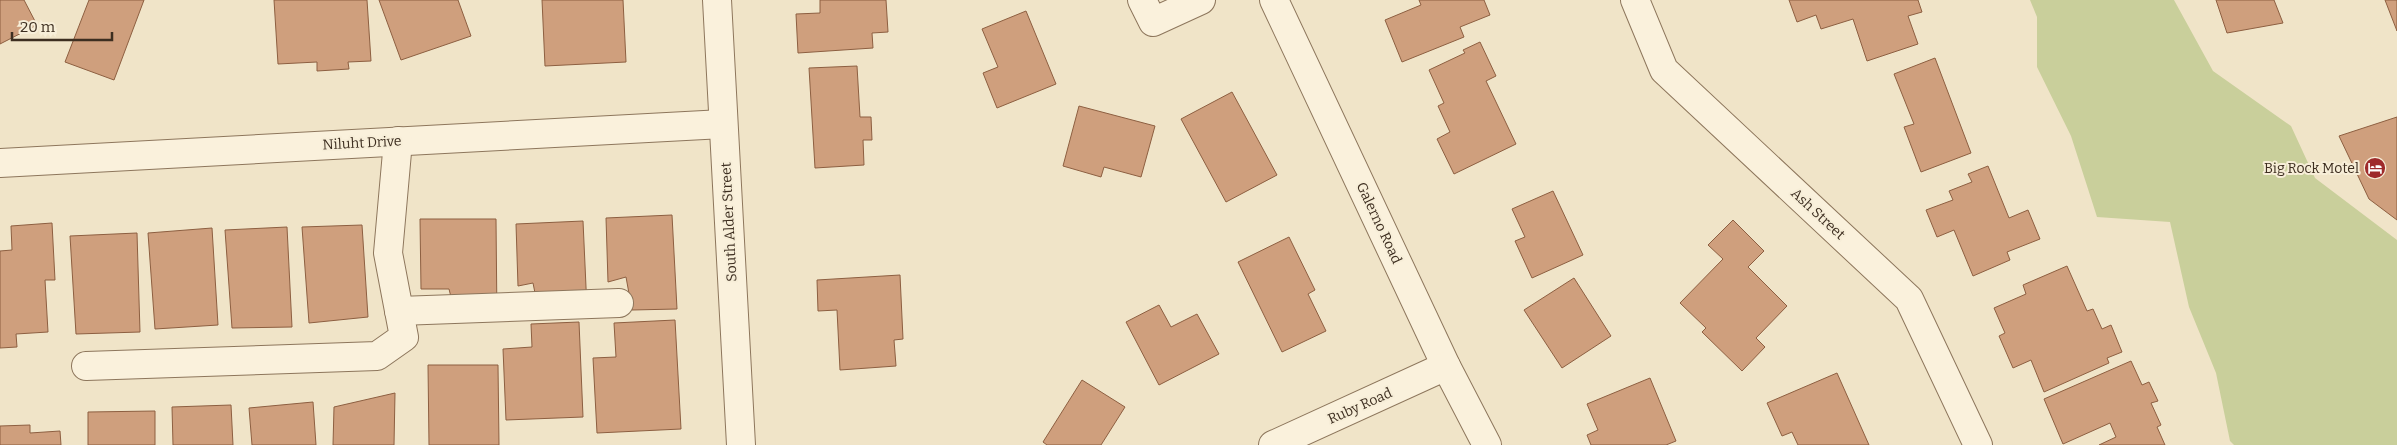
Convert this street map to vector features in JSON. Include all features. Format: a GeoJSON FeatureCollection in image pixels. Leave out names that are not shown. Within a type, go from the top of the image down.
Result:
{"type":"FeatureCollection","features":[{"type":"Feature","properties":{"kind":"street","name":"South Alder Street"},"geometry":{"type":"LineString","coordinates":[[717,0],[741,445]]}},
{"type":"Feature","properties":{"kind":"street"},"geometry":{"type":"LineString","coordinates":[[1142,0],[1153,22],[1201,0]]}},
{"type":"Feature","properties":{"kind":"street","name":"Galerno Road"},"geometry":{"type":"LineString","coordinates":[[1274,0],[1446,366],[1487,445]]}},
{"type":"Feature","properties":{"kind":"street","name":"Ash Street"},"geometry":{"type":"LineString","coordinates":[[1635,0],[1664,70],[1909,300],[1978,445]]}},
{"type":"Feature","properties":{"kind":"street","name":"Niluht Drive"},"geometry":{"type":"LineString","coordinates":[[0,163],[723,124]]}},
{"type":"Feature","properties":{"kind":"street"},"geometry":{"type":"LineString","coordinates":[[86,366],[377,356],[404,337],[388,253],[398,142]]}},
{"type":"Feature","properties":{"kind":"street"},"geometry":{"type":"LineString","coordinates":[[399,311],[619,303]]}},
{"type":"Feature","properties":{"kind":"street","name":"Ruby Road"},"geometry":{"type":"LineString","coordinates":[[1273,445],[1446,366]]}},
{"type":"Feature","properties":{"kind":"green space"},"geometry":{"type":"Polygon","coordinates":[[[2030,0],[2174,0],[2213,71],[2291,126],[2315,178],[2397,240],[2397,445],[2234,445],[2230,441],[2216,373],[2189,307],[2170,222],[2097,217],[2071,136],[2037,67],[2037,17],[2030,0]]]}},
{"type":"Feature","properties":{"kind":"building"},"geometry":{"type":"Polygon","coordinates":[[[0,0],[24,0],[37,25],[0,44],[0,0]]]}},
{"type":"Feature","properties":{"kind":"building"},"geometry":{"type":"Polygon","coordinates":[[[89,0],[144,0],[114,80],[65,62],[89,0]]]}},
{"type":"Feature","properties":{"kind":"building"},"geometry":{"type":"Polygon","coordinates":[[[274,0],[367,0],[371,61],[348,62],[349,69],[317,71],[317,62],[278,64],[274,0]]]}},
{"type":"Feature","properties":{"kind":"building"},"geometry":{"type":"Polygon","coordinates":[[[379,0],[458,0],[471,36],[401,60],[379,0]]]}},
{"type":"Feature","properties":{"kind":"building"},"geometry":{"type":"Polygon","coordinates":[[[542,0],[623,0],[626,62],[545,66],[542,0]]]}},
{"type":"Feature","properties":{"kind":"building"},"geometry":{"type":"Polygon","coordinates":[[[820,0],[886,0],[888,32],[872,33],[873,48],[798,53],[796,14],[820,13],[820,0]]]}},
{"type":"Feature","properties":{"kind":"building"},"geometry":{"type":"Polygon","coordinates":[[[1419,0],[1484,0],[1490,15],[1460,27],[1464,37],[1402,62],[1385,20],[1421,5],[1419,0]]]}},
{"type":"Feature","properties":{"kind":"building"},"geometry":{"type":"Polygon","coordinates":[[[1789,0],[1918,0],[1922,12],[1908,16],[1918,44],[1867,61],[1853,19],[1821,29],[1816,15],[1797,22],[1789,0]]]}},
{"type":"Feature","properties":{"kind":"building"},"geometry":{"type":"Polygon","coordinates":[[[2216,0],[2274,0],[2283,23],[2227,33],[2216,0]]]}},
{"type":"Feature","properties":{"kind":"building"},"geometry":{"type":"Polygon","coordinates":[[[2385,0],[2397,0],[2397,31],[2385,0]]]}},
{"type":"Feature","properties":{"kind":"building"},"geometry":{"type":"Polygon","coordinates":[[[1026,11],[1056,84],[997,108],[983,73],[998,67],[982,29],[1026,11]]]}},
{"type":"Feature","properties":{"kind":"building"},"geometry":{"type":"Polygon","coordinates":[[[1480,42],[1496,76],[1486,81],[1516,144],[1454,174],[1437,139],[1450,132],[1438,106],[1444,103],[1429,70],[1465,53],[1463,50],[1480,42]]]}},
{"type":"Feature","properties":{"kind":"building"},"geometry":{"type":"Polygon","coordinates":[[[1935,58],[1971,153],[1921,172],[1904,127],[1914,124],[1894,74],[1935,58]]]}},
{"type":"Feature","properties":{"kind":"building"},"geometry":{"type":"Polygon","coordinates":[[[857,66],[860,117],[871,117],[872,140],[863,140],[864,165],[815,168],[809,68],[857,66]]]}},
{"type":"Feature","properties":{"kind":"building"},"geometry":{"type":"Polygon","coordinates":[[[1232,92],[1277,175],[1226,202],[1181,119],[1232,92]]]}},
{"type":"Feature","properties":{"kind":"building"},"geometry":{"type":"Polygon","coordinates":[[[1079,106],[1155,126],[1141,177],[1104,167],[1101,177],[1063,166],[1079,106]]]}},
{"type":"Feature","properties":{"kind":"building","name":"Big Rock Motel"},"geometry":{"type":"Polygon","coordinates":[[[2397,117],[2397,220],[2369,199],[2339,136],[2397,117]]]}},
{"type":"Feature","properties":{"kind":"building"},"geometry":{"type":"Polygon","coordinates":[[[1988,166],[2009,218],[2028,210],[2040,239],[2007,252],[2010,260],[1973,276],[1954,230],[1937,237],[1926,210],[1953,200],[1949,191],[1972,182],[1968,174],[1988,166]]]}},
{"type":"Feature","properties":{"kind":"building"},"geometry":{"type":"Polygon","coordinates":[[[1553,191],[1583,255],[1532,278],[1515,241],[1525,237],[1512,209],[1553,191]]]}},
{"type":"Feature","properties":{"kind":"building"},"geometry":{"type":"Polygon","coordinates":[[[672,215],[677,309],[632,310],[626,277],[608,282],[606,218],[672,215]]]}},
{"type":"Feature","properties":{"kind":"building"},"geometry":{"type":"Polygon","coordinates":[[[420,219],[496,219],[497,321],[457,321],[449,289],[421,289],[420,219]]]}},
{"type":"Feature","properties":{"kind":"building"},"geometry":{"type":"Polygon","coordinates":[[[1733,220],[1764,251],[1748,267],[1787,306],[1756,338],[1765,347],[1742,371],[1702,332],[1706,328],[1680,303],[1723,259],[1708,245],[1733,220]]]}},
{"type":"Feature","properties":{"kind":"building"},"geometry":{"type":"Polygon","coordinates":[[[583,221],[587,309],[540,318],[533,283],[518,286],[516,224],[583,221]]]}},
{"type":"Feature","properties":{"kind":"building"},"geometry":{"type":"Polygon","coordinates":[[[52,223],[55,280],[45,280],[48,332],[16,334],[17,347],[0,348],[0,251],[12,250],[11,226],[52,223]]]}},
{"type":"Feature","properties":{"kind":"building"},"geometry":{"type":"Polygon","coordinates":[[[362,225],[368,317],[309,323],[302,227],[362,225]]]}},
{"type":"Feature","properties":{"kind":"building"},"geometry":{"type":"Polygon","coordinates":[[[287,227],[292,327],[232,328],[225,230],[287,227]]]}},
{"type":"Feature","properties":{"kind":"building"},"geometry":{"type":"Polygon","coordinates":[[[212,228],[218,325],[155,329],[148,233],[212,228]]]}},
{"type":"Feature","properties":{"kind":"building"},"geometry":{"type":"Polygon","coordinates":[[[137,233],[140,332],[76,334],[70,236],[137,233]]]}},
{"type":"Feature","properties":{"kind":"building"},"geometry":{"type":"Polygon","coordinates":[[[1289,237],[1315,290],[1308,294],[1326,331],[1282,352],[1238,262],[1289,237]]]}},
{"type":"Feature","properties":{"kind":"building"},"geometry":{"type":"Polygon","coordinates":[[[2067,266],[2087,311],[2093,309],[2102,329],[2111,325],[2122,352],[2107,358],[2109,363],[2044,392],[2031,360],[2013,368],[1999,336],[2005,333],[1994,308],[2026,294],[2023,285],[2067,266]]]}},
{"type":"Feature","properties":{"kind":"building"},"geometry":{"type":"Polygon","coordinates":[[[900,275],[903,339],[894,340],[896,366],[840,370],[837,310],[818,311],[817,280],[900,275]]]}},
{"type":"Feature","properties":{"kind":"building"},"geometry":{"type":"Polygon","coordinates":[[[1574,278],[1611,336],[1562,368],[1524,310],[1574,278]]]}},
{"type":"Feature","properties":{"kind":"building"},"geometry":{"type":"Polygon","coordinates":[[[1159,305],[1171,327],[1197,314],[1219,354],[1159,385],[1126,322],[1159,305]]]}},
{"type":"Feature","properties":{"kind":"building"},"geometry":{"type":"Polygon","coordinates":[[[675,320],[681,429],[597,433],[593,358],[616,357],[614,323],[675,320]]]}},
{"type":"Feature","properties":{"kind":"building"},"geometry":{"type":"Polygon","coordinates":[[[579,322],[583,417],[506,420],[503,349],[532,347],[531,324],[579,322]]]}},
{"type":"Feature","properties":{"kind":"building"},"geometry":{"type":"Polygon","coordinates":[[[2131,361],[2142,385],[2149,382],[2158,401],[2151,403],[2161,425],[2157,427],[2165,445],[2099,445],[2116,437],[2110,423],[2063,444],[2044,399],[2131,361]]]}},
{"type":"Feature","properties":{"kind":"building"},"geometry":{"type":"Polygon","coordinates":[[[428,365],[498,365],[499,445],[429,445],[428,365]]]}},
{"type":"Feature","properties":{"kind":"building"},"geometry":{"type":"Polygon","coordinates":[[[1837,373],[1869,445],[1798,445],[1792,432],[1782,436],[1767,403],[1837,373]]]}},
{"type":"Feature","properties":{"kind":"building"},"geometry":{"type":"Polygon","coordinates":[[[1650,378],[1676,441],[1666,445],[1591,445],[1587,435],[1598,430],[1587,404],[1650,378]]]}},
{"type":"Feature","properties":{"kind":"building"},"geometry":{"type":"Polygon","coordinates":[[[1082,380],[1125,407],[1101,445],[1047,445],[1043,442],[1082,380]]]}},
{"type":"Feature","properties":{"kind":"building"},"geometry":{"type":"Polygon","coordinates":[[[395,393],[394,445],[333,445],[334,407],[395,393]]]}},
{"type":"Feature","properties":{"kind":"building"},"geometry":{"type":"Polygon","coordinates":[[[313,402],[316,445],[252,445],[249,408],[313,402]]]}},
{"type":"Feature","properties":{"kind":"building"},"geometry":{"type":"Polygon","coordinates":[[[231,405],[233,445],[173,445],[172,407],[231,405]]]}},
{"type":"Feature","properties":{"kind":"building"},"geometry":{"type":"Polygon","coordinates":[[[155,411],[155,445],[88,445],[88,412],[155,411]]]}},
{"type":"Feature","properties":{"kind":"building"},"geometry":{"type":"Polygon","coordinates":[[[30,425],[30,433],[60,431],[61,445],[0,445],[0,426],[30,425]]]}},
{"type":"Feature","properties":{"kind":"place","name":"Big Rock Motel"},"geometry":{"type":"Point","coordinates":[2375,168]}}]}
